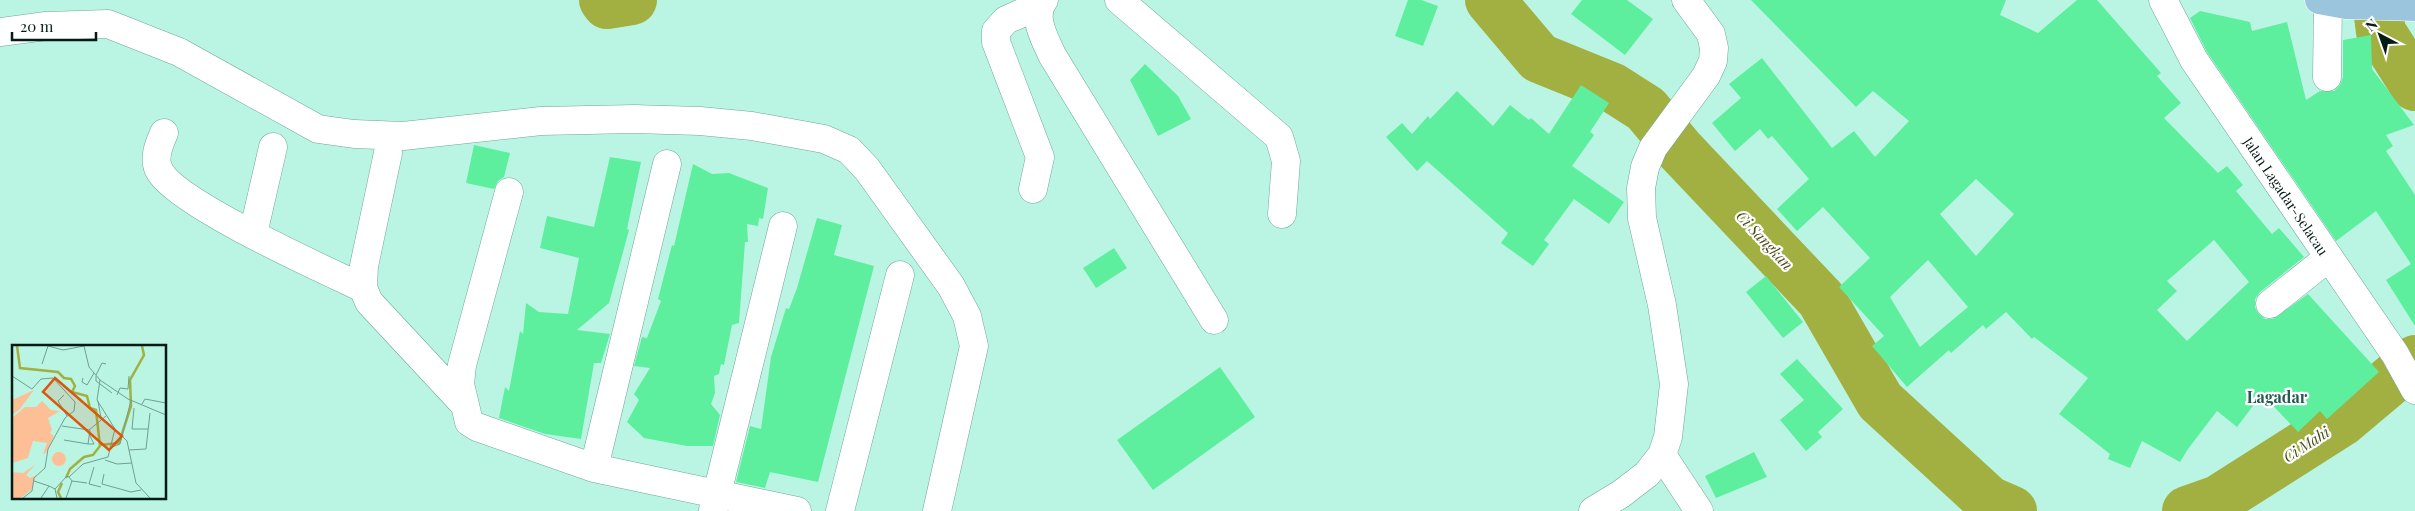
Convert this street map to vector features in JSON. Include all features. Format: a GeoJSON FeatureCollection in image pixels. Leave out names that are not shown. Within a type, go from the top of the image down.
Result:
{"type":"FeatureCollection","features":[{"type":"Feature","properties":{"kind":"main road"},"geometry":{"type":"LineString","coordinates":[[2331,2],[2385,7],[2415,7]]}},
{"type":"Feature","properties":{"kind":"street"},"geometry":{"type":"LineString","coordinates":[[1119,0],[1279,137],[1286,161],[1282,214]]}},
{"type":"Feature","properties":{"kind":"street","name":"Jalan Lagadar-Selacau"},"geometry":{"type":"LineString","coordinates":[[2163,0],[2194,60],[2395,354],[2412,385]]}},
{"type":"Feature","properties":{"kind":"street"},"geometry":{"type":"LineString","coordinates":[[1593,511],[1621,494],[1647,474],[1662,455],[1668,437],[1674,384],[1667,330],[1642,218],[1641,197],[1645,167],[1661,136],[1706,76],[1714,54],[1711,34],[1688,1]]}},
{"type":"Feature","properties":{"kind":"street"},"geometry":{"type":"LineString","coordinates":[[2327,77],[2331,2]]}},
{"type":"Feature","properties":{"kind":"street"},"geometry":{"type":"LineString","coordinates":[[1033,189],[1040,157],[996,42],[996,31],[1006,20],[1042,3]]}},
{"type":"Feature","properties":{"kind":"street"},"geometry":{"type":"LineString","coordinates":[[1042,3],[1038,20],[1052,55],[1214,320]]}},
{"type":"Feature","properties":{"kind":"street"},"geometry":{"type":"LineString","coordinates":[[0,32],[46,26],[108,24],[179,52],[318,129],[345,133],[404,136],[541,122],[683,120],[752,126],[824,139],[849,150],[867,169],[951,286],[967,316],[974,346],[937,511]]}},
{"type":"Feature","properties":{"kind":"street"},"geometry":{"type":"LineString","coordinates":[[164,133],[156,159],[159,170],[168,181],[186,196],[253,234],[363,288]]}},
{"type":"Feature","properties":{"kind":"street"},"geometry":{"type":"LineString","coordinates":[[253,234],[273,148]]}},
{"type":"Feature","properties":{"kind":"street"},"geometry":{"type":"LineString","coordinates":[[388,153],[364,266],[363,288],[369,302],[464,404]]}},
{"type":"Feature","properties":{"kind":"street"},"geometry":{"type":"LineString","coordinates":[[594,468],[667,164]]}},
{"type":"Feature","properties":{"kind":"street"},"geometry":{"type":"LineString","coordinates":[[509,192],[462,365],[460,384],[469,422],[477,428],[594,468],[715,502],[797,511]]}},
{"type":"Feature","properties":{"kind":"street"},"geometry":{"type":"LineString","coordinates":[[715,502],[782,226]]}},
{"type":"Feature","properties":{"kind":"street"},"geometry":{"type":"LineString","coordinates":[[2270,304],[2328,258]]}},
{"type":"Feature","properties":{"kind":"street"},"geometry":{"type":"LineString","coordinates":[[840,511],[900,275]]}},
{"type":"Feature","properties":{"kind":"street"},"geometry":{"type":"LineString","coordinates":[[1662,455],[1700,511]]}},
{"type":"Feature","properties":{"kind":"building"},"geometry":{"type":"Polygon","coordinates":[[[1408,0],[1421,0],[1438,6],[1423,46],[1395,36],[1408,0]]]}},
{"type":"Feature","properties":{"kind":"building"},"geometry":{"type":"Polygon","coordinates":[[[1582,0],[1627,0],[1653,19],[1625,55],[1571,14],[1582,0]]]}},
{"type":"Feature","properties":{"kind":"building"},"geometry":{"type":"Polygon","coordinates":[[[1751,0],[2006,0],[2000,15],[2038,33],[2077,0],[2097,0],[2161,73],[2157,76],[2181,103],[2164,118],[2218,173],[2227,166],[2243,185],[2236,191],[2272,234],[2279,228],[2304,257],[2260,292],[2255,299],[2255,307],[2258,313],[2265,319],[2273,319],[2308,294],[2379,372],[2327,419],[2320,411],[2298,432],[2262,394],[2237,427],[2217,411],[2180,462],[2142,441],[2130,468],[2108,459],[2110,454],[2059,414],[2088,378],[2034,337],[2032,339],[2006,312],[1986,329],[1983,325],[1951,353],[1949,350],[1907,387],[1872,346],[1884,336],[1839,287],[1870,258],[1823,207],[1797,231],[1777,209],[1809,179],[1772,136],[1768,139],[1760,129],[1735,151],[1712,123],[1741,98],[1729,84],[1762,58],[1832,148],[1854,131],[1875,157],[1909,121],[1873,91],[1856,107],[1751,0]],[[1976,179],[1940,214],[1976,256],[2014,214],[1976,179]],[[2214,240],[2167,281],[2177,291],[2157,310],[2187,341],[2249,282],[2214,240]],[[1928,260],[1890,297],[1920,347],[1968,307],[1928,260]]]}},
{"type":"Feature","properties":{"kind":"building"},"geometry":{"type":"Polygon","coordinates":[[[2200,11],[2250,22],[2252,31],[2287,22],[2306,100],[2320,91],[2334,91],[2340,85],[2343,77],[2343,40],[2371,35],[2372,69],[2414,125],[2386,135],[2393,146],[2386,151],[2415,195],[2415,326],[2386,280],[2411,264],[2376,211],[2336,241],[2207,52],[2190,18],[2200,11]]]}},
{"type":"Feature","properties":{"kind":"building"},"geometry":{"type":"Polygon","coordinates":[[[1145,64],[1178,96],[1191,119],[1158,136],[1130,80],[1145,64]]]}},
{"type":"Feature","properties":{"kind":"building"},"geometry":{"type":"Polygon","coordinates":[[[1581,85],[1609,103],[1590,132],[1594,135],[1572,166],[1624,202],[1609,224],[1574,199],[1544,240],[1549,244],[1533,266],[1501,243],[1508,233],[1427,161],[1417,171],[1386,137],[1402,123],[1412,134],[1428,116],[1430,119],[1457,91],[1493,126],[1510,105],[1529,120],[1531,118],[1549,134],[1581,85]]]}},
{"type":"Feature","properties":{"kind":"building"},"geometry":{"type":"Polygon","coordinates":[[[474,145],[510,153],[504,177],[498,181],[494,189],[466,183],[474,145]]]}},
{"type":"Feature","properties":{"kind":"building"},"geometry":{"type":"Polygon","coordinates":[[[610,157],[641,162],[627,229],[629,230],[609,303],[577,330],[610,334],[601,363],[594,363],[581,439],[545,434],[499,418],[505,387],[509,391],[520,331],[523,334],[526,303],[539,312],[568,314],[579,258],[540,248],[547,216],[594,227],[610,157]]]}},
{"type":"Feature","properties":{"kind":"building"},"geometry":{"type":"Polygon","coordinates":[[[693,164],[712,174],[729,173],[768,188],[763,219],[759,218],[758,226],[747,224],[748,242],[745,242],[739,323],[732,325],[724,365],[721,364],[719,374],[714,376],[715,393],[711,404],[720,415],[713,446],[687,446],[644,438],[627,422],[639,400],[634,394],[650,368],[634,366],[642,337],[647,338],[661,301],[658,299],[672,245],[674,246],[693,164]]]}},
{"type":"Feature","properties":{"kind":"building"},"geometry":{"type":"Polygon","coordinates":[[[817,218],[842,225],[834,255],[874,266],[818,482],[770,472],[765,488],[736,482],[750,426],[761,429],[771,357],[786,308],[789,309],[797,288],[817,218]]]}},
{"type":"Feature","properties":{"kind":"building"},"geometry":{"type":"Polygon","coordinates":[[[1114,248],[1127,268],[1096,288],[1083,268],[1114,248]]]}},
{"type":"Feature","properties":{"kind":"building"},"geometry":{"type":"Polygon","coordinates":[[[1766,276],[1803,322],[1783,338],[1746,292],[1766,276]]]}},
{"type":"Feature","properties":{"kind":"building"},"geometry":{"type":"Polygon","coordinates":[[[1797,359],[1843,409],[1818,432],[1822,437],[1806,451],[1780,420],[1804,400],[1780,374],[1797,359]]]}},
{"type":"Feature","properties":{"kind":"building"},"geometry":{"type":"Polygon","coordinates":[[[1220,367],[1255,417],[1153,490],[1117,440],[1220,367]]]}},
{"type":"Feature","properties":{"kind":"building"},"geometry":{"type":"Polygon","coordinates":[[[1754,452],[1767,477],[1716,498],[1705,476],[1754,452]]]}},
{"type":"Feature","properties":{"kind":"waterway","name":"Ci Sangkan"},"geometry":{"type":"LineString","coordinates":[[604,0],[607,4],[632,0]]}},
{"type":"Feature","properties":{"kind":"waterway","name":"Ci Sangkan"},"geometry":{"type":"LineString","coordinates":[[1490,0],[1539,58],[1613,88],[1646,109],[1680,150],[1821,299],[1880,401],[1989,501],[2012,511]]}},
{"type":"Feature","properties":{"kind":"waterway","name":"Ci Mahi"},"geometry":{"type":"LineString","coordinates":[[2377,0],[2381,32],[2415,86]]}},
{"type":"Feature","properties":{"kind":"waterway","name":"Ci Mahi"},"geometry":{"type":"LineString","coordinates":[[2187,511],[2218,500],[2341,422],[2415,360]]}},
{"type":"Feature","properties":{"kind":"district","name":"Lagadar"},"geometry":{"type":"Point","coordinates":[2277,396]}}]}
